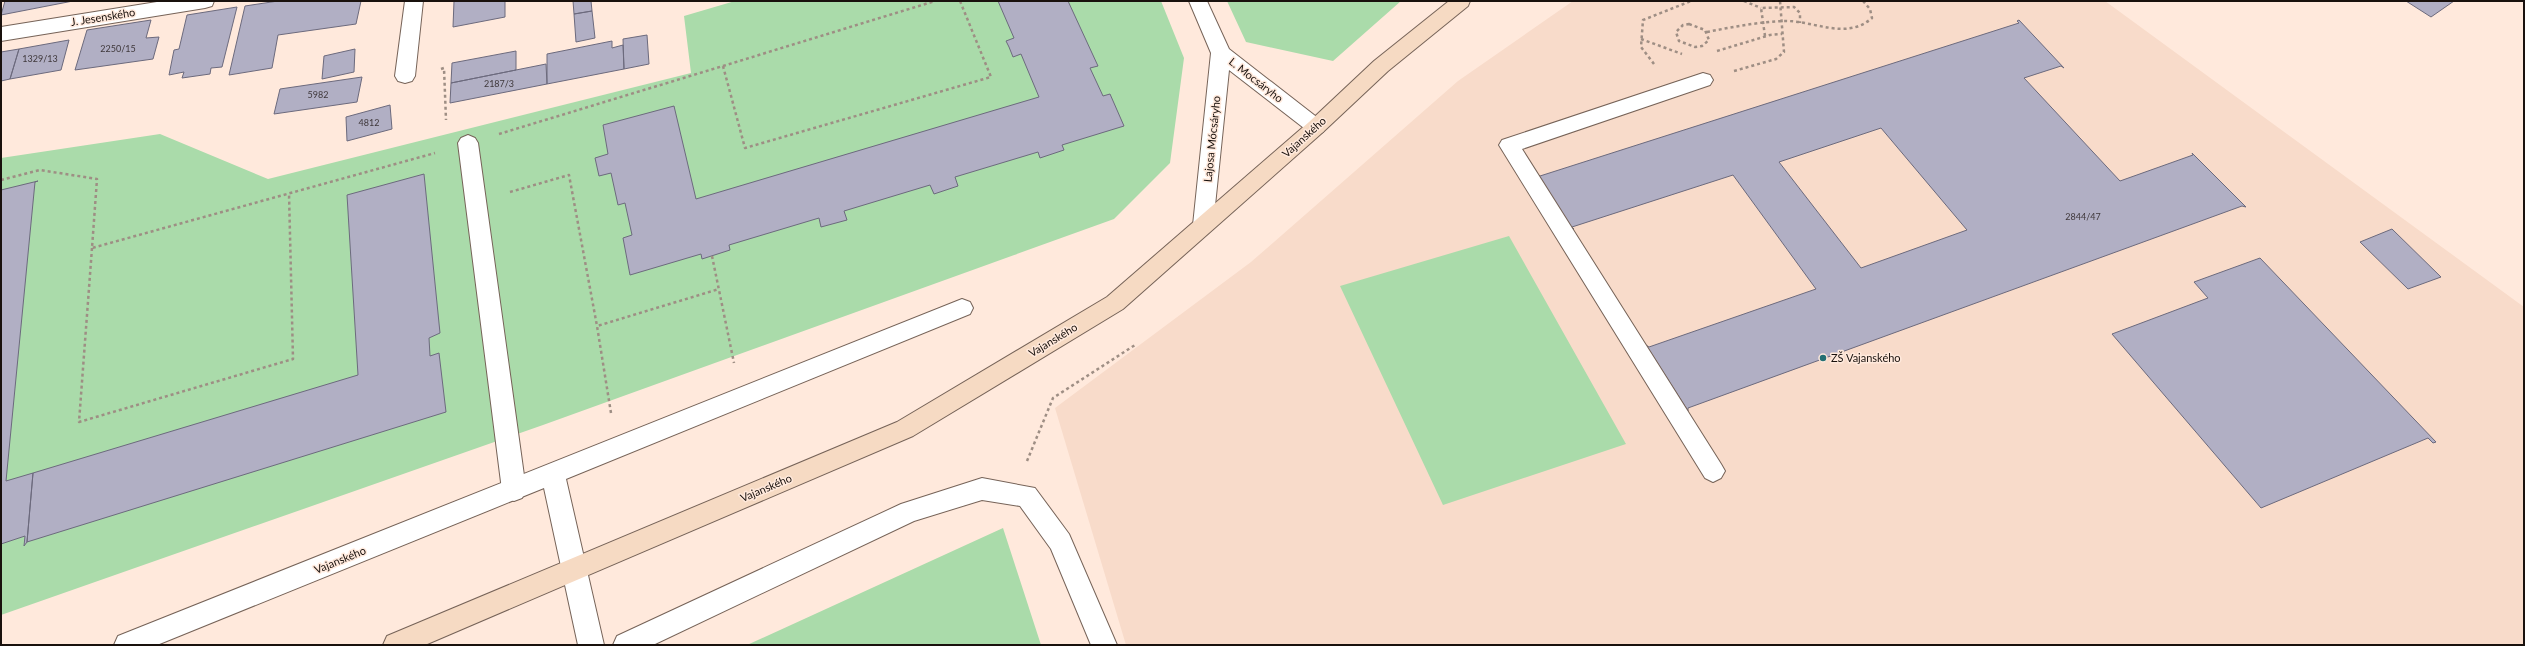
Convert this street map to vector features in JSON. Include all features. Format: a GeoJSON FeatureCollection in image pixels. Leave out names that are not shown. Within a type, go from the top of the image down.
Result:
{"type":"FeatureCollection","features":[{"type":"Feature","properties":{"kind":"main road","name":"Vajanského"},"geometry":{"type":"LineString","coordinates":[[396,645],[905,429],[1115,303],[1316,127],[1381,66],[1461,1]]}},
{"type":"Feature","properties":{"kind":"street","name":"J. Jesenského"},"geometry":{"type":"LineString","coordinates":[[1,34],[205,1]]}},
{"type":"Feature","properties":{"kind":"street"},"geometry":{"type":"LineString","coordinates":[[405,76],[414,1]]}},
{"type":"Feature","properties":{"kind":"street","name":"L. Mocsáryho"},"geometry":{"type":"LineString","coordinates":[[1198,1],[1221,53],[1316,127]]}},
{"type":"Feature","properties":{"kind":"street","name":"Lajosa Mócsáryho"},"geometry":{"type":"LineString","coordinates":[[1203,225],[1221,53]]}},
{"type":"Feature","properties":{"kind":"street"},"geometry":{"type":"LineString","coordinates":[[1703,80],[1509,145],[1713,471]]}},
{"type":"Feature","properties":{"kind":"street"},"geometry":{"type":"LineString","coordinates":[[468,143],[514,490]]}},
{"type":"Feature","properties":{"kind":"street","name":"Vajanského"},"geometry":{"type":"LineString","coordinates":[[127,645],[962,308]]}},
{"type":"Feature","properties":{"kind":"street"},"geometry":{"type":"LineString","coordinates":[[553,474],[591,645]]}},
{"type":"Feature","properties":{"kind":"street"},"geometry":{"type":"LineString","coordinates":[[626,645],[909,512],[982,489],[1028,496],[1060,542],[1100,632],[1104,645]]}},
{"type":"Feature","properties":{"kind":"path"},"geometry":{"type":"LineString","coordinates":[[92,248],[447,150],[935,1]]}},
{"type":"Feature","properties":{"kind":"path"},"geometry":{"type":"LineString","coordinates":[[723,66],[746,148],[991,77],[960,1]]}},
{"type":"Feature","properties":{"kind":"path"},"geometry":{"type":"LineString","coordinates":[[1744,1],[1761,8],[1780,6],[1794,7],[1800,13],[1800,23]]}},
{"type":"Feature","properties":{"kind":"path"},"geometry":{"type":"LineString","coordinates":[[1780,1],[1781,21]]}},
{"type":"Feature","properties":{"kind":"path"},"geometry":{"type":"LineString","coordinates":[[1707,32],[1781,21],[1844,30],[1858,29],[1866,25],[1872,18],[1870,9],[1863,1]]}},
{"type":"Feature","properties":{"kind":"path"},"geometry":{"type":"LineString","coordinates":[[1761,8],[1765,36]]}},
{"type":"Feature","properties":{"kind":"path"},"geometry":{"type":"LineString","coordinates":[[1689,24],[1702,27],[1707,32],[1709,40],[1702,47],[1696,48],[1690,47],[1679,41],[1676,32],[1683,25],[1689,24]]}},
{"type":"Feature","properties":{"kind":"path"},"geometry":{"type":"LineString","coordinates":[[1714,52],[1765,36],[1782,34]]}},
{"type":"Feature","properties":{"kind":"path"},"geometry":{"type":"LineString","coordinates":[[1641,39],[1685,55]]}},
{"type":"Feature","properties":{"kind":"path"},"geometry":{"type":"LineString","coordinates":[[444,68],[447,150]]}},
{"type":"Feature","properties":{"kind":"path"},"geometry":{"type":"LineString","coordinates":[[1,180],[40,170],[97,179],[79,422],[293,359],[289,193]]}},
{"type":"Feature","properties":{"kind":"path"},"geometry":{"type":"LineString","coordinates":[[476,201],[569,175],[597,326],[612,419]]}},
{"type":"Feature","properties":{"kind":"path"},"geometry":{"type":"LineString","coordinates":[[712,256],[736,370]]}},
{"type":"Feature","properties":{"kind":"path"},"geometry":{"type":"LineString","coordinates":[[597,326],[719,289]]}},
{"type":"Feature","properties":{"kind":"path"},"geometry":{"type":"LineString","coordinates":[[1013,494],[1053,398],[1135,344]]}},
{"type":"Feature","properties":{"kind":"shaded area","name":"ZŠ Vajanského"},"geometry":{"type":"Polygon","coordinates":[[[1573,1],[2105,1],[2524,307],[2524,645],[1126,645],[1055,408],[1251,262],[1458,81],[1573,1]]]}},
{"type":"Feature","properties":{"kind":"green space"},"geometry":{"type":"Polygon","coordinates":[[[735,1],[1161,1],[1184,58],[1170,163],[1114,219],[543,425],[1,615],[1,158],[160,134],[268,179],[691,73],[684,16],[735,1]]]}},
{"type":"Feature","properties":{"kind":"green space"},"geometry":{"type":"Polygon","coordinates":[[[1227,1],[1401,1],[1333,61],[1246,42],[1227,1]]]}},
{"type":"Feature","properties":{"kind":"green space"},"geometry":{"type":"Polygon","coordinates":[[[1509,236],[1626,444],[1443,505],[1340,286],[1509,236]]]}},
{"type":"Feature","properties":{"kind":"green space"},"geometry":{"type":"Polygon","coordinates":[[[1003,528],[1041,645],[747,645],[1003,528]]]}},
{"type":"Feature","properties":{"kind":"building"},"geometry":{"type":"Polygon","coordinates":[[[5,1],[73,1],[1,15],[5,1]]]}},
{"type":"Feature","properties":{"kind":"building"},"geometry":{"type":"Polygon","coordinates":[[[278,1],[361,1],[356,24],[278,35],[272,68],[229,75],[245,6],[278,1]]]}},
{"type":"Feature","properties":{"kind":"building"},"geometry":{"type":"Polygon","coordinates":[[[454,1],[505,1],[505,17],[453,27],[454,1]]]}},
{"type":"Feature","properties":{"kind":"building"},"geometry":{"type":"Polygon","coordinates":[[[573,1],[591,1],[592,11],[574,14],[573,1]]]}},
{"type":"Feature","properties":{"kind":"building"},"geometry":{"type":"Polygon","coordinates":[[[998,1],[1068,1],[1098,66],[1090,68],[1103,96],[1110,94],[1124,126],[1062,145],[1064,150],[1040,158],[1038,152],[955,177],[958,186],[934,194],[930,185],[844,211],[847,220],[821,227],[819,218],[729,245],[730,250],[702,259],[701,254],[630,275],[623,238],[632,235],[625,203],[618,205],[611,173],[599,176],[595,158],[608,154],[603,125],[674,106],[696,199],[1039,97],[1021,54],[1013,57],[1006,41],[1014,38],[998,1]]]}},
{"type":"Feature","properties":{"kind":"building"},"geometry":{"type":"Polygon","coordinates":[[[2406,1],[2454,1],[2431,17],[2406,1]]]}},
{"type":"Feature","properties":{"kind":"building"},"geometry":{"type":"Polygon","coordinates":[[[237,7],[222,67],[211,68],[210,74],[182,78],[184,72],[169,75],[174,50],[179,49],[187,15],[237,7]]]}},
{"type":"Feature","properties":{"kind":"building"},"geometry":{"type":"Polygon","coordinates":[[[592,11],[595,38],[576,42],[574,14],[592,11]]]}},
{"type":"Feature","properties":{"kind":"building"},"geometry":{"type":"Polygon","coordinates":[[[151,20],[146,38],[159,37],[153,59],[75,70],[87,30],[151,20]]]}},
{"type":"Feature","properties":{"kind":"building"},"geometry":{"type":"Polygon","coordinates":[[[2019,20],[2064,68],[2061,66],[2024,78],[2120,181],[2193,155],[2192,153],[2246,207],[2242,206],[1688,408],[1688,411],[1646,345],[1649,347],[1816,289],[1733,175],[1572,227],[1574,229],[1572,230],[1537,174],[1540,176],[2019,23],[2017,21],[2019,20]],[[1881,128],[1779,162],[1861,268],[1967,230],[1881,128]]]}},
{"type":"Feature","properties":{"kind":"building"},"geometry":{"type":"Polygon","coordinates":[[[647,35],[649,64],[624,69],[623,39],[647,35]]]}},
{"type":"Feature","properties":{"kind":"building"},"geometry":{"type":"Polygon","coordinates":[[[69,40],[61,70],[10,79],[19,49],[69,40]]]}},
{"type":"Feature","properties":{"kind":"building"},"geometry":{"type":"Polygon","coordinates":[[[612,41],[612,48],[623,45],[624,69],[547,84],[547,54],[612,41]]]}},
{"type":"Feature","properties":{"kind":"building"},"geometry":{"type":"Polygon","coordinates":[[[19,49],[10,79],[1,81],[1,52],[19,49]]]}},
{"type":"Feature","properties":{"kind":"building"},"geometry":{"type":"Polygon","coordinates":[[[355,49],[354,72],[322,79],[324,56],[355,49]]]}},
{"type":"Feature","properties":{"kind":"building"},"geometry":{"type":"Polygon","coordinates":[[[516,51],[516,70],[451,83],[452,63],[516,51]]]}},
{"type":"Feature","properties":{"kind":"building"},"geometry":{"type":"Polygon","coordinates":[[[546,64],[547,84],[450,103],[451,83],[546,64]]]}},
{"type":"Feature","properties":{"kind":"building"},"geometry":{"type":"Polygon","coordinates":[[[362,77],[357,102],[274,114],[280,89],[362,77]]]}},
{"type":"Feature","properties":{"kind":"building"},"geometry":{"type":"Polygon","coordinates":[[[390,105],[392,129],[347,141],[346,117],[390,105]]]}},
{"type":"Feature","properties":{"kind":"building"},"geometry":{"type":"Polygon","coordinates":[[[424,174],[440,333],[429,338],[430,356],[439,353],[446,412],[27,542],[33,473],[358,375],[347,195],[424,174]]]}},
{"type":"Feature","properties":{"kind":"building"},"geometry":{"type":"Polygon","coordinates":[[[38,181],[35,182],[6,481],[33,473],[27,542],[24,546],[25,536],[1,544],[1,190],[38,181]]]}},
{"type":"Feature","properties":{"kind":"building"},"geometry":{"type":"Polygon","coordinates":[[[2392,229],[2441,277],[2408,289],[2360,242],[2392,229]]]}},
{"type":"Feature","properties":{"kind":"building"},"geometry":{"type":"Polygon","coordinates":[[[2260,258],[2436,442],[2433,443],[2428,438],[2261,508],[2112,334],[2208,298],[2194,282],[2260,258]]]}},
{"type":"Feature","properties":{"kind":"place","name":"ZŠ Vajanského"},"geometry":{"type":"Point","coordinates":[1823,358]}}]}
